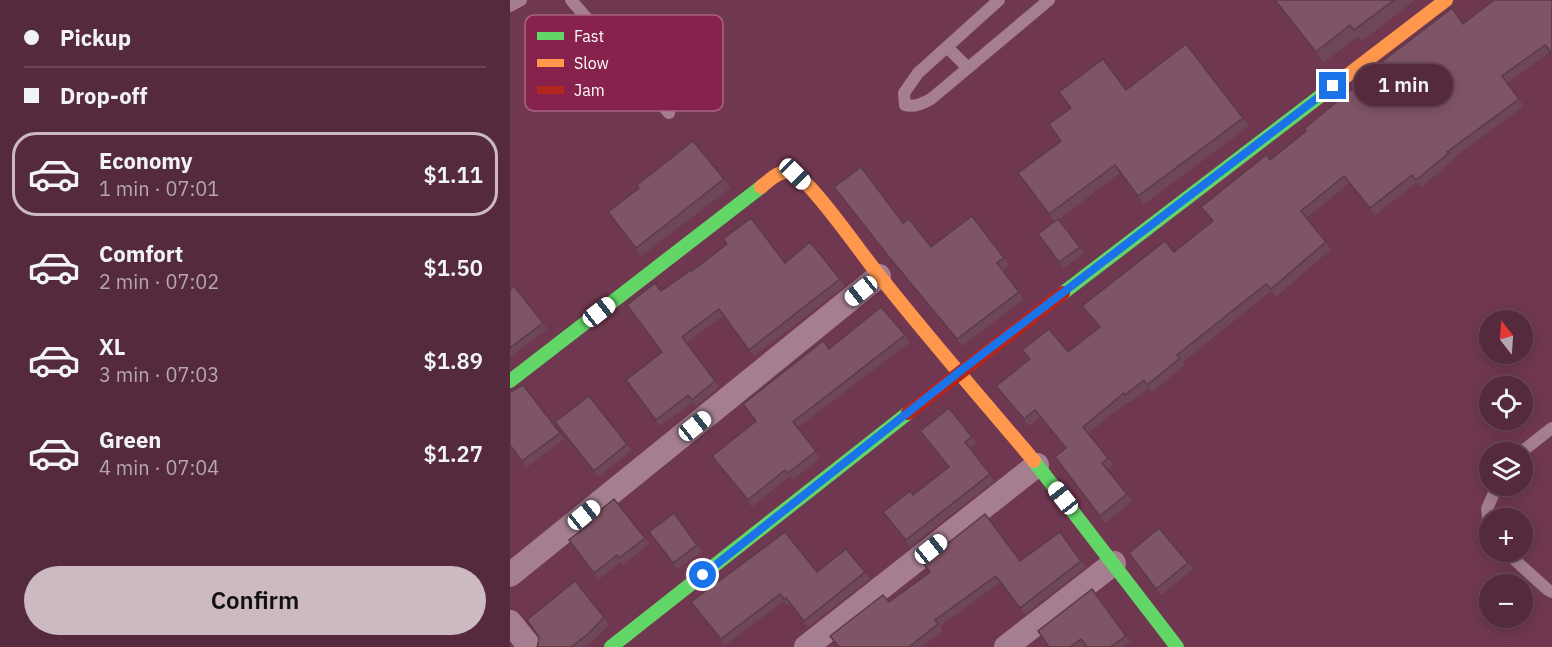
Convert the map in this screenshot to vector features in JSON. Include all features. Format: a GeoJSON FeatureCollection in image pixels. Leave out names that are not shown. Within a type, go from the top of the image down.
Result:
{"type":"FeatureCollection","features":[{"type":"Feature","properties":{"kind":"street"},"geometry":{"type":"LineString","coordinates":[[611,647],[959,372],[1446,0]]}},
{"type":"Feature","properties":{"kind":"street"},"geometry":{"type":"LineString","coordinates":[[510,381],[778,174],[786,171],[795,174],[813,191],[879,276],[1037,465],[1177,647]]}},
{"type":"Feature","properties":{"kind":"street"},"geometry":{"type":"LineString","coordinates":[[510,575],[879,276]]}},
{"type":"Feature","properties":{"kind":"street"},"geometry":{"type":"LineString","coordinates":[[806,647],[1037,465]]}},
{"type":"Feature","properties":{"kind":"street"},"geometry":{"type":"LineString","coordinates":[[1006,647],[1114,563]]}},
{"type":"Feature","properties":{"kind":"street"},"geometry":{"type":"LineString","coordinates":[[510,622],[530,647]]}},
{"type":"Feature","properties":{"kind":"lane"},"geometry":{"type":"LineString","coordinates":[[510,6],[521,0]]}},
{"type":"Feature","properties":{"kind":"lane"},"geometry":{"type":"LineString","coordinates":[[571,0],[584,15]]}},
{"type":"Feature","properties":{"kind":"lane"},"geometry":{"type":"LineString","coordinates":[[999,0],[918,74],[904,93],[905,105],[924,103],[1049,0]]}},
{"type":"Feature","properties":{"kind":"lane"},"geometry":{"type":"LineString","coordinates":[[947,47],[968,68]]}},
{"type":"Feature","properties":{"kind":"lane"},"geometry":{"type":"LineString","coordinates":[[1533,443],[1552,428]]}},
{"type":"Feature","properties":{"kind":"lane"},"geometry":{"type":"LineString","coordinates":[[1517,562],[1552,592]]}},
{"type":"Feature","properties":{"kind":"building"},"geometry":{"type":"Polygon","coordinates":[[[1275,0],[1394,0],[1354,30],[1350,25],[1316,52],[1275,0]]]}},
{"type":"Feature","properties":{"kind":"building"},"geometry":{"type":"Polygon","coordinates":[[[1494,0],[1552,0],[1552,54],[1545,45],[1502,76],[1519,99],[1447,152],[1449,153],[1416,180],[1412,175],[1370,208],[1344,176],[1301,211],[1326,242],[1271,289],[1266,284],[1177,355],[1180,358],[1147,385],[1144,380],[1125,395],[1124,393],[1083,427],[1108,458],[1102,463],[1127,494],[1100,516],[1055,457],[1066,448],[1035,410],[1024,419],[996,386],[1030,359],[1022,350],[1049,329],[1068,352],[1100,327],[1082,306],[1165,241],[1174,252],[1213,221],[1201,207],[1266,155],[1270,160],[1380,66],[1379,64],[1452,8],[1463,24],[1494,0]]]}},
{"type":"Feature","properties":{"kind":"building"},"geometry":{"type":"Polygon","coordinates":[[[1186,44],[1243,118],[1138,196],[1115,165],[1049,214],[1018,173],[1061,141],[1049,124],[1071,108],[1059,92],[1103,59],[1126,90],[1186,44]]]}},
{"type":"Feature","properties":{"kind":"building"},"geometry":{"type":"Polygon","coordinates":[[[693,141],[724,179],[636,248],[608,212],[639,188],[637,185],[693,141]]]}},
{"type":"Feature","properties":{"kind":"building"},"geometry":{"type":"Polygon","coordinates":[[[861,167],[903,223],[909,219],[931,247],[972,216],[1004,258],[997,263],[1019,292],[957,339],[834,187],[861,167]]]}},
{"type":"Feature","properties":{"kind":"building"},"geometry":{"type":"Polygon","coordinates":[[[751,218],[785,263],[810,242],[840,279],[749,350],[719,309],[682,337],[715,381],[692,400],[688,395],[656,420],[626,380],[662,352],[627,305],[655,283],[661,291],[692,271],[727,244],[723,239],[751,218]]]}},
{"type":"Feature","properties":{"kind":"building"},"geometry":{"type":"Polygon","coordinates":[[[1058,219],[1080,247],[1059,262],[1038,234],[1058,219]]]}},
{"type":"Feature","properties":{"kind":"building"},"geometry":{"type":"Polygon","coordinates":[[[514,286],[543,323],[510,348],[510,290],[514,286]]]}},
{"type":"Feature","properties":{"kind":"building"},"geometry":{"type":"Polygon","coordinates":[[[881,307],[905,335],[793,422],[816,451],[788,473],[785,470],[748,500],[712,456],[756,421],[743,404],[823,341],[829,349],[881,307]]]}},
{"type":"Feature","properties":{"kind":"building"},"geometry":{"type":"Polygon","coordinates":[[[523,385],[560,433],[522,461],[510,445],[510,392],[523,385]]]}},
{"type":"Feature","properties":{"kind":"building"},"geometry":{"type":"Polygon","coordinates":[[[589,396],[627,444],[594,471],[555,422],[589,396]]]}},
{"type":"Feature","properties":{"kind":"building"},"geometry":{"type":"Polygon","coordinates":[[[949,408],[972,437],[965,442],[990,474],[906,540],[883,512],[910,491],[913,495],[949,467],[920,431],[949,408]]]}},
{"type":"Feature","properties":{"kind":"building"},"geometry":{"type":"Polygon","coordinates":[[[614,499],[645,538],[619,558],[617,555],[594,573],[569,540],[591,523],[588,520],[614,499]]]}},
{"type":"Feature","properties":{"kind":"building"},"geometry":{"type":"Polygon","coordinates":[[[674,513],[697,545],[673,563],[649,532],[674,513]]]}},
{"type":"Feature","properties":{"kind":"building"},"geometry":{"type":"Polygon","coordinates":[[[985,514],[1020,561],[1060,532],[1081,561],[1020,608],[996,576],[935,620],[938,624],[909,647],[839,647],[830,636],[883,595],[889,602],[930,572],[923,563],[985,514]]]}},
{"type":"Feature","properties":{"kind":"building"},"geometry":{"type":"Polygon","coordinates":[[[1159,528],[1188,563],[1156,589],[1129,553],[1159,528]]]}},
{"type":"Feature","properties":{"kind":"building"},"geometry":{"type":"Polygon","coordinates":[[[785,532],[817,572],[846,549],[865,572],[804,621],[786,598],[784,599],[780,594],[721,639],[691,602],[785,532]]]}},
{"type":"Feature","properties":{"kind":"building"},"geometry":{"type":"Polygon","coordinates":[[[575,581],[604,617],[571,647],[537,647],[539,637],[527,620],[575,581]]]}},
{"type":"Feature","properties":{"kind":"building"},"geometry":{"type":"Polygon","coordinates":[[[1092,589],[1126,636],[1110,647],[1087,647],[1081,639],[1070,647],[1049,647],[1038,631],[1092,589]]]}},
{"type":"Feature","properties":{"kind":"traffic: fast"},"geometry":{"type":"LineString","coordinates":[[1063,293],[1336,84]]}},
{"type":"Feature","properties":{"kind":"traffic: fast"},"geometry":{"type":"LineString","coordinates":[[510,381],[761,187]]}},
{"type":"Feature","properties":{"kind":"traffic: fast"},"geometry":{"type":"LineString","coordinates":[[611,647],[908,413]]}},
{"type":"Feature","properties":{"kind":"traffic: fast"},"geometry":{"type":"LineString","coordinates":[[1034,461],[1177,647]]}},
{"type":"Feature","properties":{"kind":"traffic: slow"},"geometry":{"type":"LineString","coordinates":[[1336,84],[1446,0]]}},
{"type":"Feature","properties":{"kind":"traffic: slow"},"geometry":{"type":"LineString","coordinates":[[761,187],[784,172],[793,173],[801,178],[916,322],[1034,461]]}},
{"type":"Feature","properties":{"kind":"traffic: jam"},"geometry":{"type":"LineString","coordinates":[[908,413],[1063,293]]}},
{"type":"Feature","properties":{"kind":"route"},"geometry":{"type":"LineString","coordinates":[[703,575],[959,372],[1333,86]]}}]}
